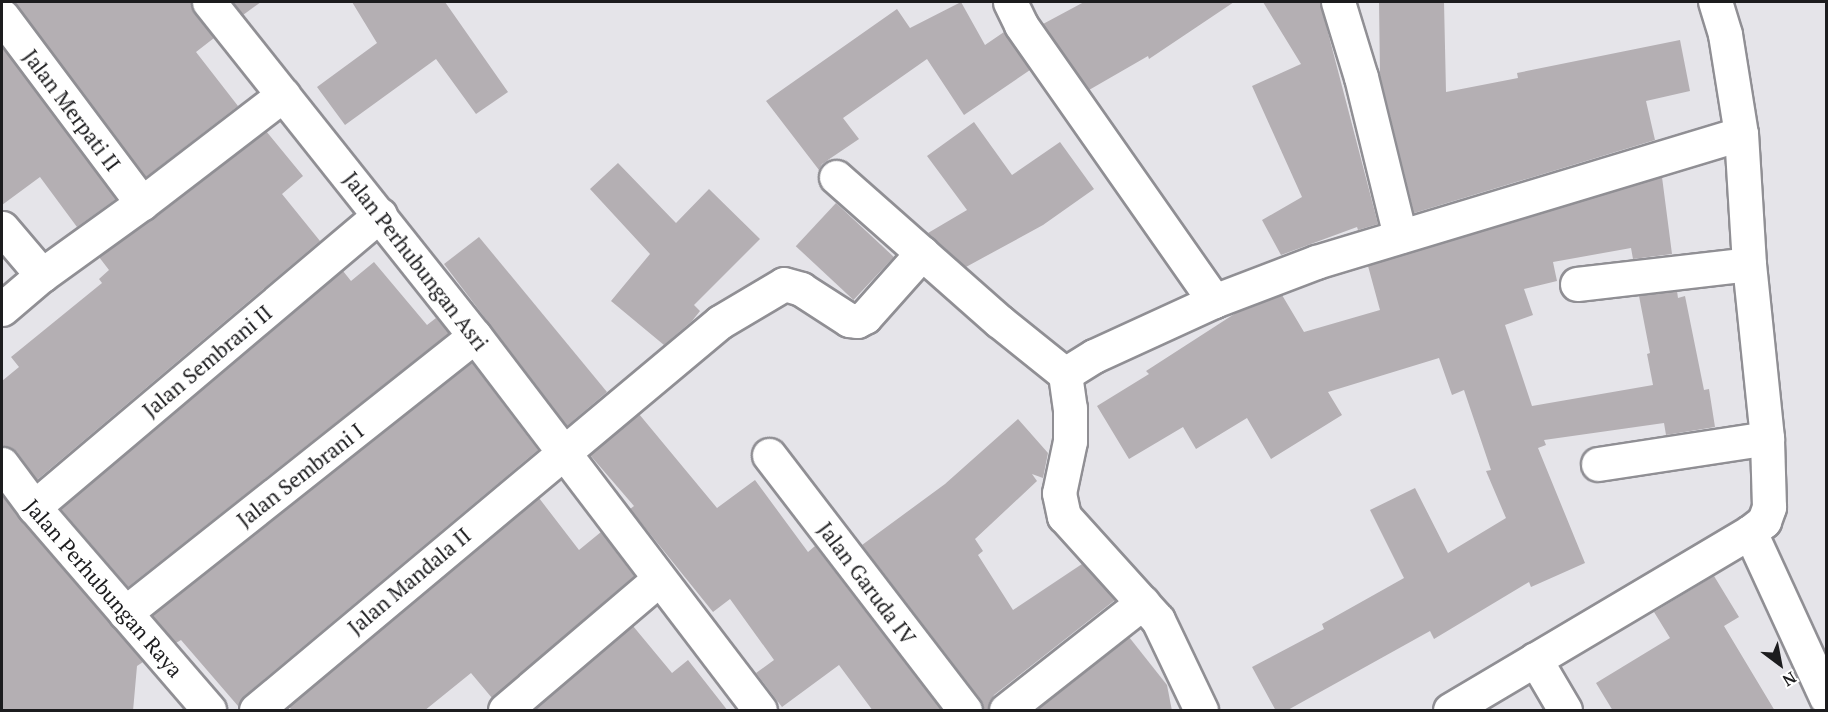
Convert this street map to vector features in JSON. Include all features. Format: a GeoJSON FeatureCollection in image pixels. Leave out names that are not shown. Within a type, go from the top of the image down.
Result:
{"type":"FeatureCollection","features":[{"type":"Feature","properties":{"kind":"street","name":"Jalan Perhubungan Asri"},"geometry":{"type":"LineString","coordinates":[[208,2],[476,336],[760,711]]}},
{"type":"Feature","properties":{"kind":"street"},"geometry":{"type":"LineString","coordinates":[[1010,2],[1021,25],[1214,301]]}},
{"type":"Feature","properties":{"kind":"street"},"geometry":{"type":"LineString","coordinates":[[1338,2],[1361,77],[1400,236]]}},
{"type":"Feature","properties":{"kind":"street"},"geometry":{"type":"LineString","coordinates":[[1450,711],[1750,532],[1764,520],[1769,507],[1767,438],[1749,264],[1741,134],[1725,34],[1715,2]]}},
{"type":"Feature","properties":{"kind":"street","name":"Jalan Merpati II"},"geometry":{"type":"LineString","coordinates":[[2,16],[142,203]]}},
{"type":"Feature","properties":{"kind":"street"},"geometry":{"type":"LineString","coordinates":[[2,309],[42,275],[142,203],[283,95]]}},
{"type":"Feature","properties":{"kind":"street"},"geometry":{"type":"LineString","coordinates":[[1065,374],[1094,356],[1214,301],[1316,262],[1741,134]]}},
{"type":"Feature","properties":{"kind":"street"},"geometry":{"type":"LineString","coordinates":[[836,177],[1065,374],[1070,408],[1070,441],[1059,493],[1064,516],[1158,621],[1201,711]]}},
{"type":"Feature","properties":{"kind":"street","name":"Jalan Sembrani II"},"geometry":{"type":"LineString","coordinates":[[34,507],[380,215]]}},
{"type":"Feature","properties":{"kind":"street"},"geometry":{"type":"LineString","coordinates":[[2,228],[42,275]]}},
{"type":"Feature","properties":{"kind":"street","name":"Jalan Mandala II"},"geometry":{"type":"LineString","coordinates":[[256,711],[562,452],[720,322],[784,284],[801,289],[849,320],[857,321],[864,317],[922,253]]}},
{"type":"Feature","properties":{"kind":"street"},"geometry":{"type":"LineString","coordinates":[[1576,284],[1749,264]]}},
{"type":"Feature","properties":{"kind":"street","name":"Jalan Sembrani I"},"geometry":{"type":"LineString","coordinates":[[125,613],[476,336]]}},
{"type":"Feature","properties":{"kind":"street"},"geometry":{"type":"LineString","coordinates":[[1598,464],[1767,438]]}},
{"type":"Feature","properties":{"kind":"street","name":"Jalan Garuda IV"},"geometry":{"type":"LineString","coordinates":[[769,455],[965,711]]}},
{"type":"Feature","properties":{"kind":"street","name":"Jalan Perhubungan Raya"},"geometry":{"type":"LineString","coordinates":[[2,464],[34,507],[209,711]]}},
{"type":"Feature","properties":{"kind":"street"},"geometry":{"type":"LineString","coordinates":[[1750,532],[1827,697]]}},
{"type":"Feature","properties":{"kind":"street"},"geometry":{"type":"LineString","coordinates":[[505,711],[659,579]]}},
{"type":"Feature","properties":{"kind":"street"},"geometry":{"type":"LineString","coordinates":[[1006,711],[1143,602]]}},
{"type":"Feature","properties":{"kind":"street"},"geometry":{"type":"LineString","coordinates":[[1535,659],[1565,711]]}},
{"type":"Feature","properties":{"kind":"building"},"geometry":{"type":"Polygon","coordinates":[[[191,2],[194,13],[214,38],[196,52],[238,106],[146,177],[15,3],[191,2]]]}},
{"type":"Feature","properties":{"kind":"building"},"geometry":{"type":"Polygon","coordinates":[[[233,2],[261,2],[243,15],[233,2]]]}},
{"type":"Feature","properties":{"kind":"building"},"geometry":{"type":"Polygon","coordinates":[[[352,2],[445,2],[508,92],[476,114],[436,59],[345,125],[317,87],[377,43],[352,2]]]}},
{"type":"Feature","properties":{"kind":"building"},"geometry":{"type":"Polygon","coordinates":[[[961,2],[985,45],[1004,32],[1030,70],[964,115],[927,59],[843,118],[859,139],[822,164],[819,170],[766,101],[897,9],[910,28],[961,2]]]}},
{"type":"Feature","properties":{"kind":"building"},"geometry":{"type":"Polygon","coordinates":[[[1084,2],[1234,2],[1149,59],[1148,56],[1089,90],[1043,24],[1084,2]]]}},
{"type":"Feature","properties":{"kind":"building"},"geometry":{"type":"Polygon","coordinates":[[[1263,2],[1320,2],[1378,224],[1358,230],[1357,227],[1281,255],[1262,220],[1302,197],[1252,86],[1301,64],[1263,2]]]}},
{"type":"Feature","properties":{"kind":"building"},"geometry":{"type":"Polygon","coordinates":[[[1379,2],[1444,2],[1446,92],[1518,78],[1517,73],[1680,40],[1690,91],[1646,101],[1655,140],[1414,213],[1380,75],[1379,2]]]}},
{"type":"Feature","properties":{"kind":"building"},"geometry":{"type":"Polygon","coordinates":[[[2,47],[116,199],[77,227],[40,177],[2,205],[2,47]]]}},
{"type":"Feature","properties":{"kind":"building"},"geometry":{"type":"Polygon","coordinates":[[[974,122],[1012,175],[1060,142],[1094,189],[1043,225],[966,267],[928,233],[967,210],[927,156],[974,122]]]}},
{"type":"Feature","properties":{"kind":"building"},"geometry":{"type":"Polygon","coordinates":[[[266,131],[303,176],[282,194],[320,241],[37,480],[17,452],[2,446],[2,381],[19,367],[11,357],[102,283],[99,279],[109,270],[99,257],[266,131]]]}},
{"type":"Feature","properties":{"kind":"building"},"geometry":{"type":"Polygon","coordinates":[[[618,163],[676,223],[709,189],[760,239],[694,305],[700,311],[692,321],[664,345],[611,301],[650,254],[590,189],[618,163]]]}},
{"type":"Feature","properties":{"kind":"building"},"geometry":{"type":"Polygon","coordinates":[[[1662,177],[1672,254],[1633,259],[1631,248],[1553,262],[1557,281],[1524,289],[1533,315],[1505,325],[1532,406],[1653,385],[1647,354],[1650,353],[1639,296],[1677,291],[1678,298],[1685,296],[1704,390],[1709,389],[1715,427],[1666,435],[1664,423],[1544,440],[1546,445],[1538,448],[1585,563],[1531,587],[1529,582],[1434,639],[1430,631],[1286,711],[1276,711],[1252,667],[1324,629],[1322,624],[1404,578],[1370,510],[1415,488],[1448,553],[1506,518],[1486,471],[1491,470],[1464,390],[1452,395],[1439,358],[1328,392],[1342,415],[1271,459],[1247,418],[1196,449],[1183,427],[1129,459],[1097,406],[1149,374],[1146,371],[1239,311],[1282,295],[1304,332],[1380,310],[1368,266],[1662,177]]]}},
{"type":"Feature","properties":{"kind":"building"},"geometry":{"type":"Polygon","coordinates":[[[836,203],[894,257],[854,300],[796,246],[836,203]]]}},
{"type":"Feature","properties":{"kind":"building"},"geometry":{"type":"Polygon","coordinates":[[[479,237],[607,392],[567,426],[444,264],[479,237]]]}},
{"type":"Feature","properties":{"kind":"building"},"geometry":{"type":"Polygon","coordinates":[[[374,262],[427,325],[436,318],[449,333],[128,587],[61,509],[343,271],[351,281],[374,262]]]}},
{"type":"Feature","properties":{"kind":"building"},"geometry":{"type":"Polygon","coordinates":[[[472,363],[538,450],[244,696],[238,706],[181,640],[176,643],[152,615],[472,363]]]}},
{"type":"Feature","properties":{"kind":"building"},"geometry":{"type":"Polygon","coordinates":[[[639,414],[717,508],[755,480],[808,552],[815,546],[942,711],[873,711],[839,665],[782,707],[756,673],[774,660],[730,599],[713,612],[630,509],[634,506],[590,455],[639,414]]]}},
{"type":"Feature","properties":{"kind":"building"},"geometry":{"type":"Polygon","coordinates":[[[1018,419],[1048,453],[1043,478],[1032,474],[1037,481],[975,539],[983,551],[978,555],[1013,610],[1082,564],[1115,600],[994,695],[988,711],[983,711],[980,699],[862,545],[945,484],[1018,419]]]}},
{"type":"Feature","properties":{"kind":"building"},"geometry":{"type":"Polygon","coordinates":[[[2,495],[143,662],[137,666],[133,711],[2,711],[2,495]]]}},
{"type":"Feature","properties":{"kind":"building"},"geometry":{"type":"Polygon","coordinates":[[[539,498],[579,550],[601,532],[634,576],[492,698],[471,673],[424,711],[293,711],[289,707],[539,498]]]}},
{"type":"Feature","properties":{"kind":"building"},"geometry":{"type":"Polygon","coordinates":[[[1714,576],[1739,617],[1724,626],[1775,711],[1613,711],[1596,683],[1670,638],[1654,612],[1714,576]]]}},
{"type":"Feature","properties":{"kind":"building"},"geometry":{"type":"Polygon","coordinates":[[[633,626],[672,673],[688,660],[728,711],[533,711],[633,626]]]}},
{"type":"Feature","properties":{"kind":"building"},"geometry":{"type":"Polygon","coordinates":[[[1129,637],[1167,685],[1172,711],[1036,711],[1129,637]]]}}]}
